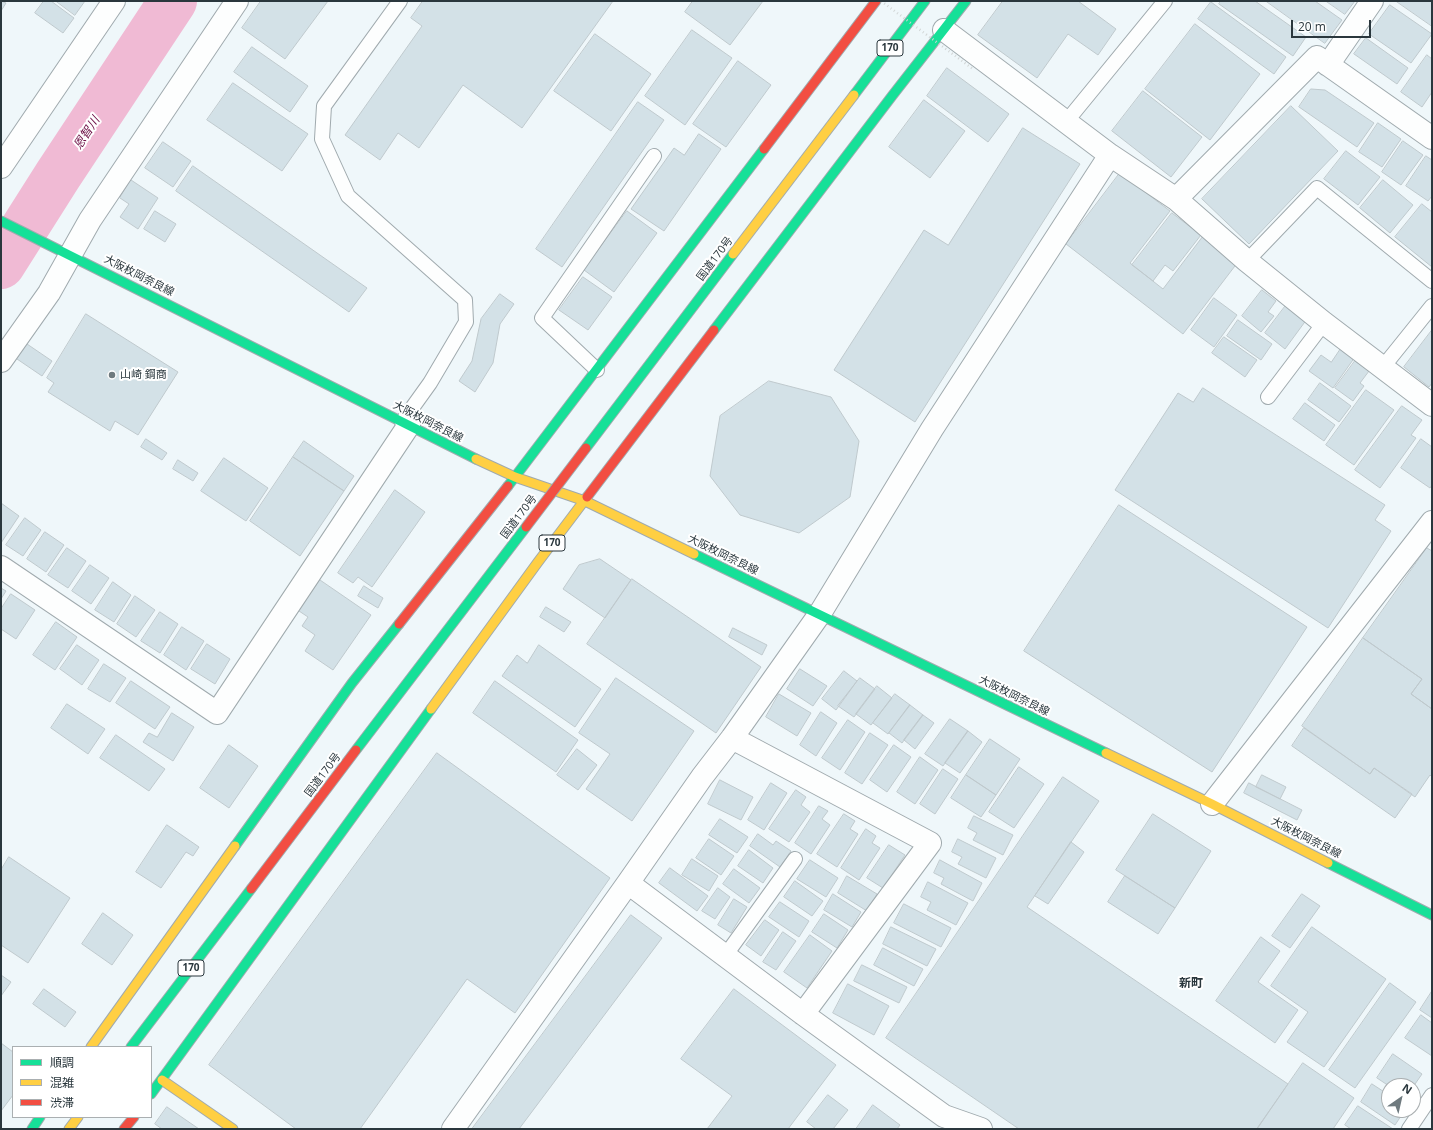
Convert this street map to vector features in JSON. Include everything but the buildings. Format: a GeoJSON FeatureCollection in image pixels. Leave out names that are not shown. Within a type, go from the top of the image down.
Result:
{"type":"FeatureCollection","features":[{"type":"Feature","properties":{"kind":"main road"},"geometry":{"type":"LineString","coordinates":[[92,1046],[352,683],[515,477],[876,1]]}},
{"type":"Feature","properties":{"kind":"main road","name":"国道170号"},"geometry":{"type":"LineString","coordinates":[[132,1046],[925,1]]}},
{"type":"Feature","properties":{"kind":"main road","name":"170"},"geometry":{"type":"LineString","coordinates":[[152,1093],[538,562],[679,375],[966,1]]}},
{"type":"Feature","properties":{"kind":"main road","name":"大阪枚岡奈良線"},"geometry":{"type":"LineString","coordinates":[[1,221],[405,424],[515,477],[585,501],[819,616],[1212,804],[1432,915]]}},
{"type":"Feature","properties":{"kind":"main road"},"geometry":{"type":"LineString","coordinates":[[162,1080],[233,1129]]}},
{"type":"Feature","properties":{"kind":"main road"},"geometry":{"type":"LineString","coordinates":[[32,1129],[39,1118]]}},
{"type":"Feature","properties":{"kind":"main road"},"geometry":{"type":"LineString","coordinates":[[69,1129],[77,1118]]}},
{"type":"Feature","properties":{"kind":"main road"},"geometry":{"type":"LineString","coordinates":[[124,1129],[133,1118]]}},
{"type":"Feature","properties":{"kind":"street"},"geometry":{"type":"LineString","coordinates":[[1,167],[114,1]]}},
{"type":"Feature","properties":{"kind":"street"},"geometry":{"type":"LineString","coordinates":[[1,361],[49,293],[64,252],[90,220],[237,1]]}},
{"type":"Feature","properties":{"kind":"street"},"geometry":{"type":"LineString","coordinates":[[1328,65],[1372,1]]}},
{"type":"Feature","properties":{"kind":"street"},"geometry":{"type":"LineString","coordinates":[[944,30],[1110,155],[1176,199],[1247,261],[1324,323],[1432,405]]}},
{"type":"Feature","properties":{"kind":"street"},"geometry":{"type":"LineString","coordinates":[[1176,199],[1316,57],[1432,138]]}},
{"type":"Feature","properties":{"kind":"street"},"geometry":{"type":"LineString","coordinates":[[453,1129],[702,777],[732,738],[819,616],[932,429],[1110,155]]}},
{"type":"Feature","properties":{"kind":"street"},"geometry":{"type":"LineString","coordinates":[[1,568],[217,713],[405,424]]}},
{"type":"Feature","properties":{"kind":"street"},"geometry":{"type":"LineString","coordinates":[[1212,804],[1432,522]]}},
{"type":"Feature","properties":{"kind":"street"},"geometry":{"type":"LineString","coordinates":[[732,738],[930,843],[804,1014]]}},
{"type":"Feature","properties":{"kind":"street"},"geometry":{"type":"LineString","coordinates":[[628,883],[944,1116],[981,1129]]}},
{"type":"Feature","properties":{"kind":"lane"},"geometry":{"type":"LineString","coordinates":[[400,1],[324,106],[322,139],[348,196],[465,300],[466,322],[405,424]]}},
{"type":"Feature","properties":{"kind":"lane"},"geometry":{"type":"LineString","coordinates":[[1066,122],[1165,1]]}},
{"type":"Feature","properties":{"kind":"lane"},"geometry":{"type":"LineString","coordinates":[[597,370],[542,318],[654,156]]}},
{"type":"Feature","properties":{"kind":"lane"},"geometry":{"type":"LineString","coordinates":[[1247,261],[1317,188],[1432,281]]}},
{"type":"Feature","properties":{"kind":"lane"},"geometry":{"type":"LineString","coordinates":[[1383,368],[1432,306]]}},
{"type":"Feature","properties":{"kind":"lane"},"geometry":{"type":"LineString","coordinates":[[1268,397],[1324,323]]}},
{"type":"Feature","properties":{"kind":"lane"},"geometry":{"type":"LineString","coordinates":[[725,956],[795,859]]}},
{"type":"Feature","properties":{"kind":"lane"},"geometry":{"type":"LineString","coordinates":[[1409,1129],[1432,1094]]}},
{"type":"Feature","properties":{"kind":"path"},"geometry":{"type":"LineString","coordinates":[[881,1],[973,69]]}},
{"type":"Feature","properties":{"kind":"waterway","name":"恩智川"},"geometry":{"type":"LineString","coordinates":[[1,265],[58,175],[173,1]]}},
{"type":"Feature","properties":{"kind":"traffic: fast"},"geometry":{"type":"LineString","coordinates":[[854,95],[925,1]]}},
{"type":"Feature","properties":{"kind":"traffic: fast"},"geometry":{"type":"LineString","coordinates":[[714,330],[966,1]]}},
{"type":"Feature","properties":{"kind":"traffic: fast"},"geometry":{"type":"LineString","coordinates":[[508,486],[764,149]]}},
{"type":"Feature","properties":{"kind":"traffic: fast"},"geometry":{"type":"LineString","coordinates":[[1,221],[476,459]]}},
{"type":"Feature","properties":{"kind":"traffic: fast"},"geometry":{"type":"LineString","coordinates":[[586,448],[733,254]]}},
{"type":"Feature","properties":{"kind":"traffic: fast"},"geometry":{"type":"LineString","coordinates":[[356,750],[526,527]]}},
{"type":"Feature","properties":{"kind":"traffic: fast"},"geometry":{"type":"LineString","coordinates":[[694,554],[1106,753]]}},
{"type":"Feature","properties":{"kind":"traffic: fast"},"geometry":{"type":"LineString","coordinates":[[235,846],[352,683],[399,624]]}},
{"type":"Feature","properties":{"kind":"traffic: fast"},"geometry":{"type":"LineString","coordinates":[[152,1093],[431,709]]}},
{"type":"Feature","properties":{"kind":"traffic: fast"},"geometry":{"type":"LineString","coordinates":[[1328,863],[1432,915]]}},
{"type":"Feature","properties":{"kind":"traffic: fast"},"geometry":{"type":"LineString","coordinates":[[132,1046],[251,889]]}},
{"type":"Feature","properties":{"kind":"traffic: fast"},"geometry":{"type":"LineString","coordinates":[[32,1129],[39,1118]]}},
{"type":"Feature","properties":{"kind":"traffic: slow"},"geometry":{"type":"LineString","coordinates":[[733,254],[854,95]]}},
{"type":"Feature","properties":{"kind":"traffic: slow"},"geometry":{"type":"LineString","coordinates":[[476,459],[515,477],[585,501],[694,554]]}},
{"type":"Feature","properties":{"kind":"traffic: slow"},"geometry":{"type":"LineString","coordinates":[[431,709],[587,497]]}},
{"type":"Feature","properties":{"kind":"traffic: slow"},"geometry":{"type":"LineString","coordinates":[[1106,753],[1212,804],[1328,863]]}},
{"type":"Feature","properties":{"kind":"traffic: slow"},"geometry":{"type":"LineString","coordinates":[[92,1046],[235,846]]}},
{"type":"Feature","properties":{"kind":"traffic: slow"},"geometry":{"type":"LineString","coordinates":[[162,1080],[233,1129]]}},
{"type":"Feature","properties":{"kind":"traffic: slow"},"geometry":{"type":"LineString","coordinates":[[69,1129],[77,1118]]}},
{"type":"Feature","properties":{"kind":"traffic: jam"},"geometry":{"type":"LineString","coordinates":[[764,149],[876,1]]}},
{"type":"Feature","properties":{"kind":"traffic: jam"},"geometry":{"type":"LineString","coordinates":[[587,497],[714,330]]}},
{"type":"Feature","properties":{"kind":"traffic: jam"},"geometry":{"type":"LineString","coordinates":[[526,527],[586,448]]}},
{"type":"Feature","properties":{"kind":"traffic: jam"},"geometry":{"type":"LineString","coordinates":[[399,624],[508,486]]}},
{"type":"Feature","properties":{"kind":"traffic: jam"},"geometry":{"type":"LineString","coordinates":[[251,889],[356,750]]}},
{"type":"Feature","properties":{"kind":"traffic: jam"},"geometry":{"type":"LineString","coordinates":[[124,1129],[133,1118]]}},
{"type":"Feature","properties":{"kind":"place","name":"山崎 鋼商"},"geometry":{"type":"Point","coordinates":[112,375]}},
{"type":"Feature","properties":{"kind":"district","name":"新町"},"geometry":{"type":"Point","coordinates":[1191,984]}}]}
